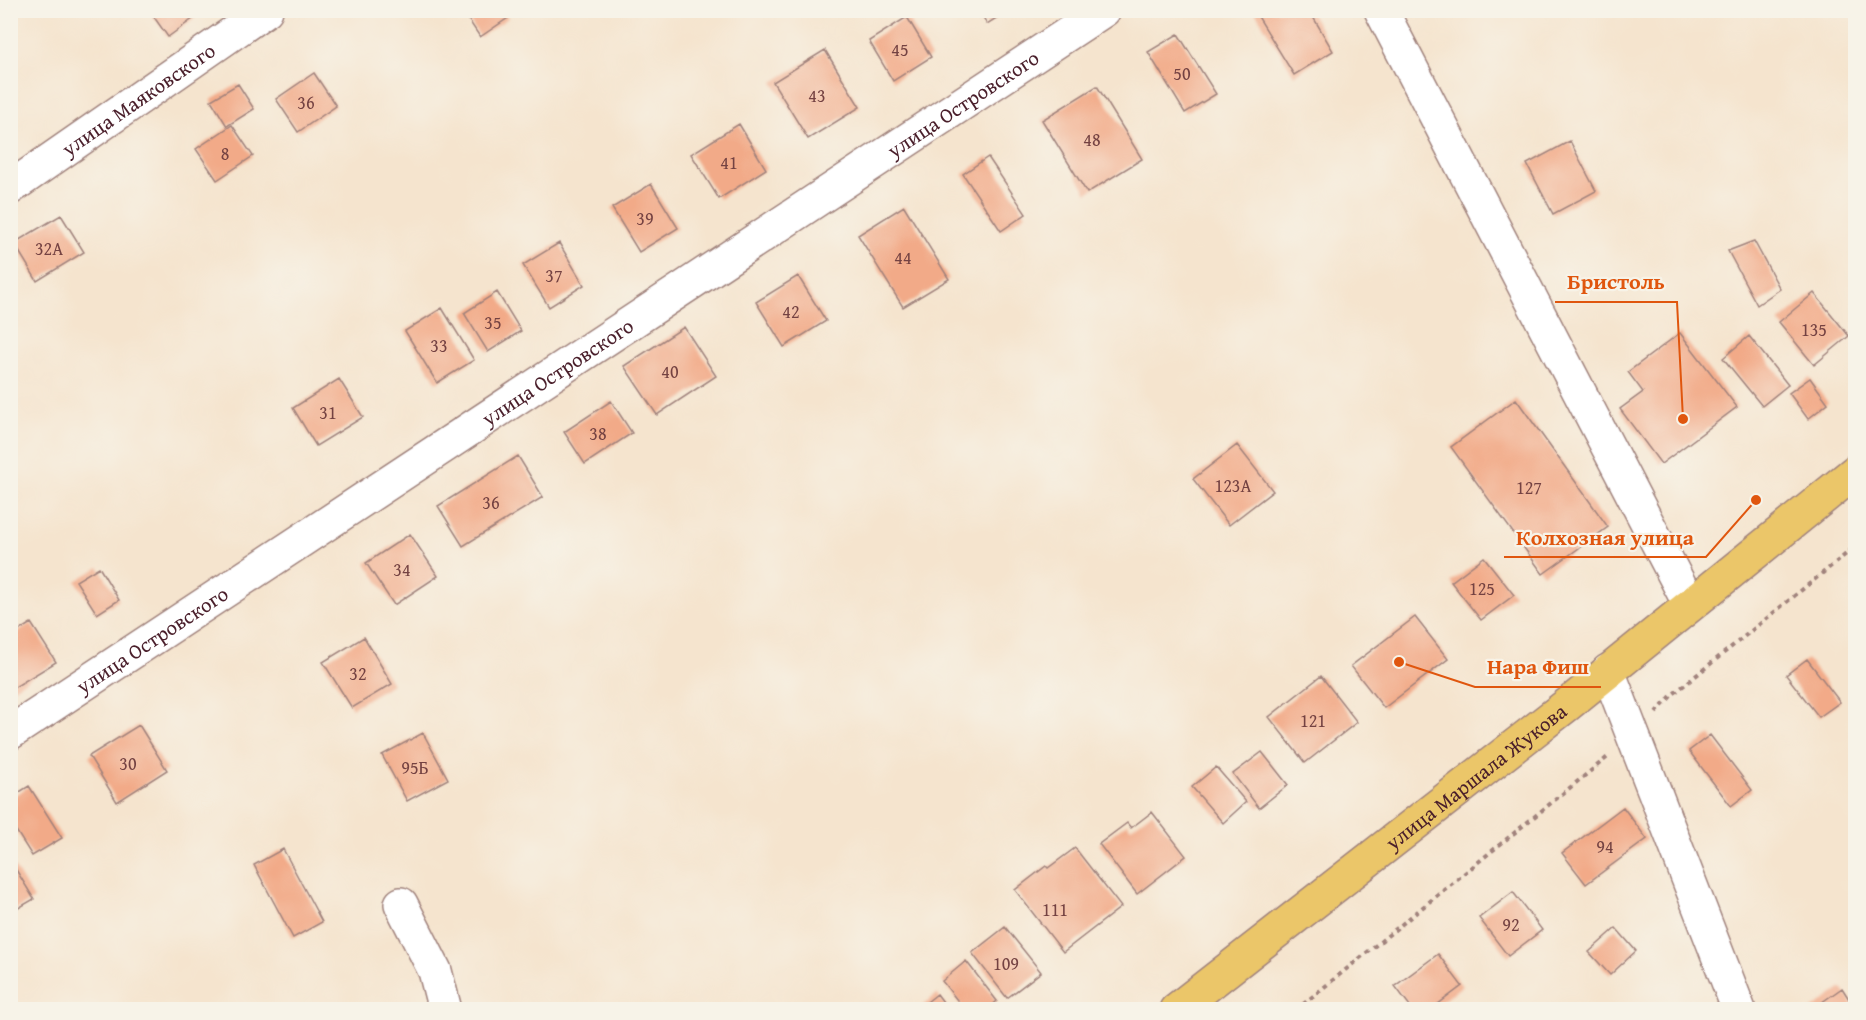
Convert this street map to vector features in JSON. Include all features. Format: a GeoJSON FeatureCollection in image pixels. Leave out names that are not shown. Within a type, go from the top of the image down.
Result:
{"type":"FeatureCollection","features":[{"type":"Feature","properties":{"kind":"main road","name":"улица Маршала Жукова"},"geometry":{"type":"LineString","coordinates":[[1176,1010],[1608,671],[1856,471]]}},
{"type":"Feature","properties":{"kind":"street","name":"улица Маяковского"},"geometry":{"type":"LineString","coordinates":[[10,188],[266,10]]}},
{"type":"Feature","properties":{"kind":"street","name":"улица Островского"},"geometry":{"type":"LineString","coordinates":[[10,733],[1104,10]]}},
{"type":"Feature","properties":{"kind":"street"},"geometry":{"type":"LineString","coordinates":[[1381,10],[1690,605]]}},
{"type":"Feature","properties":{"kind":"street"},"geometry":{"type":"LineString","coordinates":[[1608,671],[1739,1010]]}},
{"type":"Feature","properties":{"kind":"street"},"geometry":{"type":"LineString","coordinates":[[401,904],[435,971],[445,1010]]}},
{"type":"Feature","properties":{"kind":"path"},"geometry":{"type":"LineString","coordinates":[[1296,1010],[1633,737],[1672,695],[1856,546]]}},
{"type":"Feature","properties":{"kind":"building"},"geometry":{"type":"Polygon","coordinates":[[[149,10],[205,10],[168,37],[149,10]]]}},
{"type":"Feature","properties":{"kind":"building"},"geometry":{"type":"Polygon","coordinates":[[[462,10],[503,10],[508,18],[480,37],[462,10]]]}},
{"type":"Feature","properties":{"kind":"building"},"geometry":{"type":"Polygon","coordinates":[[[979,10],[1009,10],[987,24],[979,10]]]}},
{"type":"Feature","properties":{"kind":"building"},"geometry":{"type":"Polygon","coordinates":[[[1254,10],[1309,10],[1333,51],[1294,75],[1254,10]]]}},
{"type":"Feature","properties":{"kind":"building"},"geometry":{"type":"Polygon","coordinates":[[[907,17],[931,57],[893,81],[869,41],[907,17]]]}},
{"type":"Feature","properties":{"kind":"building"},"geometry":{"type":"Polygon","coordinates":[[[1178,34],[1216,94],[1185,113],[1148,52],[1178,34]]]}},
{"type":"Feature","properties":{"kind":"building"},"geometry":{"type":"Polygon","coordinates":[[[825,50],[860,107],[808,139],[773,82],[825,50]]]}},
{"type":"Feature","properties":{"kind":"building"},"geometry":{"type":"Polygon","coordinates":[[[314,73],[336,106],[298,132],[276,99],[314,73]]]}},
{"type":"Feature","properties":{"kind":"building"},"geometry":{"type":"Polygon","coordinates":[[[238,84],[254,109],[227,126],[211,100],[238,84]]]}},
{"type":"Feature","properties":{"kind":"building"},"geometry":{"type":"Polygon","coordinates":[[[1097,86],[1142,159],[1087,193],[1042,120],[1097,86]]]}},
{"type":"Feature","properties":{"kind":"building"},"geometry":{"type":"Polygon","coordinates":[[[739,124],[766,169],[719,199],[691,154],[739,124]]]}},
{"type":"Feature","properties":{"kind":"building"},"geometry":{"type":"Polygon","coordinates":[[[232,125],[253,156],[217,180],[196,149],[232,125]]]}},
{"type":"Feature","properties":{"kind":"building"},"geometry":{"type":"Polygon","coordinates":[[[1570,141],[1596,191],[1553,214],[1527,164],[1570,141]]]}},
{"type":"Feature","properties":{"kind":"building"},"geometry":{"type":"Polygon","coordinates":[[[988,157],[1026,214],[1001,231],[963,174],[988,157]]]}},
{"type":"Feature","properties":{"kind":"building"},"geometry":{"type":"Polygon","coordinates":[[[651,184],[678,228],[639,252],[612,208],[651,184]]]}},
{"type":"Feature","properties":{"kind":"building"},"geometry":{"type":"Polygon","coordinates":[[[904,206],[949,279],[903,307],[858,235],[904,206]]]}},
{"type":"Feature","properties":{"kind":"building"},"geometry":{"type":"Polygon","coordinates":[[[61,215],[84,252],[37,281],[14,243],[61,215]]]}},
{"type":"Feature","properties":{"kind":"building"},"geometry":{"type":"Polygon","coordinates":[[[1754,241],[1780,289],[1757,305],[1728,251],[1754,241]]]}},
{"type":"Feature","properties":{"kind":"building"},"geometry":{"type":"Polygon","coordinates":[[[559,243],[584,285],[549,307],[523,265],[559,243]]]}},
{"type":"Feature","properties":{"kind":"building"},"geometry":{"type":"Polygon","coordinates":[[[798,276],[826,321],[784,347],[756,302],[798,276]]]}},
{"type":"Feature","properties":{"kind":"building"},"geometry":{"type":"Polygon","coordinates":[[[497,292],[521,331],[488,352],[464,313],[497,292]]]}},
{"type":"Feature","properties":{"kind":"building"},"geometry":{"type":"Polygon","coordinates":[[[1814,293],[1849,336],[1814,365],[1779,322],[1814,293]]]}},
{"type":"Feature","properties":{"kind":"building"},"geometry":{"type":"Polygon","coordinates":[[[442,308],[474,360],[437,383],[405,331],[442,308]]]}},
{"type":"Feature","properties":{"kind":"building"},"geometry":{"type":"Polygon","coordinates":[[[684,327],[716,376],[657,415],[624,366],[684,327]]]}},
{"type":"Feature","properties":{"kind":"building"},"geometry":{"type":"Polygon","coordinates":[[[1680,333],[1737,407],[1661,464],[1620,409],[1643,392],[1628,372],[1680,333]]]}},
{"type":"Feature","properties":{"kind":"building"},"geometry":{"type":"Polygon","coordinates":[[[1749,336],[1788,385],[1762,406],[1723,358],[1749,336]]]}},
{"type":"Feature","properties":{"kind":"building"},"geometry":{"type":"Polygon","coordinates":[[[1810,378],[1828,403],[1808,419],[1789,393],[1810,378]]]}},
{"type":"Feature","properties":{"kind":"building"},"geometry":{"type":"Polygon","coordinates":[[[339,379],[363,417],[316,446],[293,408],[339,379]]]}},
{"type":"Feature","properties":{"kind":"building"},"geometry":{"type":"Polygon","coordinates":[[[1516,399],[1608,527],[1543,574],[1451,447],[1516,399]]]}},
{"type":"Feature","properties":{"kind":"building"},"geometry":{"type":"Polygon","coordinates":[[[611,401],[632,433],[585,464],[564,432],[611,401]]]}},
{"type":"Feature","properties":{"kind":"building"},"geometry":{"type":"Polygon","coordinates":[[[1237,445],[1273,491],[1229,525],[1193,479],[1237,445]]]}},
{"type":"Feature","properties":{"kind":"building"},"geometry":{"type":"Polygon","coordinates":[[[518,456],[543,497],[463,546],[438,506],[518,456]]]}},
{"type":"Feature","properties":{"kind":"building"},"geometry":{"type":"Polygon","coordinates":[[[410,534],[438,576],[394,605],[366,563],[410,534]]]}},
{"type":"Feature","properties":{"kind":"building"},"geometry":{"type":"Polygon","coordinates":[[[1484,557],[1514,595],[1481,620],[1451,582],[1484,557]]]}},
{"type":"Feature","properties":{"kind":"building"},"geometry":{"type":"Polygon","coordinates":[[[99,567],[119,600],[97,614],[76,581],[99,567]]]}},
{"type":"Feature","properties":{"kind":"building"},"geometry":{"type":"Polygon","coordinates":[[[1415,617],[1448,659],[1384,708],[1351,666],[1415,617]]]}},
{"type":"Feature","properties":{"kind":"building"},"geometry":{"type":"Polygon","coordinates":[[[31,623],[56,662],[10,690],[10,636],[31,623]]]}},
{"type":"Feature","properties":{"kind":"building"},"geometry":{"type":"Polygon","coordinates":[[[364,637],[392,684],[352,708],[323,662],[364,637]]]}},
{"type":"Feature","properties":{"kind":"building"},"geometry":{"type":"Polygon","coordinates":[[[1807,659],[1840,702],[1819,717],[1786,675],[1807,659]]]}},
{"type":"Feature","properties":{"kind":"building"},"geometry":{"type":"Polygon","coordinates":[[[1321,676],[1357,722],[1305,763],[1269,717],[1321,676]]]}},
{"type":"Feature","properties":{"kind":"building"},"geometry":{"type":"Polygon","coordinates":[[[139,725],[167,770],[117,802],[89,756],[139,725]]]}},
{"type":"Feature","properties":{"kind":"building"},"geometry":{"type":"Polygon","coordinates":[[[423,733],[448,779],[407,801],[382,755],[423,733]]]}},
{"type":"Feature","properties":{"kind":"building"},"geometry":{"type":"Polygon","coordinates":[[[1710,735],[1752,790],[1731,806],[1689,751],[1710,735]]]}},
{"type":"Feature","properties":{"kind":"building"},"geometry":{"type":"Polygon","coordinates":[[[1262,752],[1288,785],[1259,808],[1233,774],[1262,752]]]}},
{"type":"Feature","properties":{"kind":"building"},"geometry":{"type":"Polygon","coordinates":[[[1216,767],[1246,802],[1223,823],[1192,787],[1216,767]]]}},
{"type":"Feature","properties":{"kind":"building"},"geometry":{"type":"Polygon","coordinates":[[[29,786],[62,838],[32,856],[10,821],[10,798],[29,786]]]}},
{"type":"Feature","properties":{"kind":"building"},"geometry":{"type":"Polygon","coordinates":[[[1623,807],[1647,839],[1586,884],[1562,853],[1623,807]]]}},
{"type":"Feature","properties":{"kind":"building"},"geometry":{"type":"Polygon","coordinates":[[[1152,812],[1186,856],[1137,894],[1099,844],[1127,823],[1131,828],[1152,812]]]}},
{"type":"Feature","properties":{"kind":"building"},"geometry":{"type":"Polygon","coordinates":[[[1075,848],[1121,907],[1063,952],[1015,890],[1046,866],[1048,868],[1075,848]]]}},
{"type":"Feature","properties":{"kind":"building"},"geometry":{"type":"Polygon","coordinates":[[[283,849],[322,922],[293,938],[254,865],[283,849]]]}},
{"type":"Feature","properties":{"kind":"building"},"geometry":{"type":"Polygon","coordinates":[[[10,860],[34,899],[10,913],[10,860]]]}},
{"type":"Feature","properties":{"kind":"building"},"geometry":{"type":"Polygon","coordinates":[[[1513,892],[1542,930],[1508,956],[1479,918],[1513,892]]]}},
{"type":"Feature","properties":{"kind":"building"},"geometry":{"type":"Polygon","coordinates":[[[1005,927],[1041,972],[1007,998],[972,953],[1005,927]]]}},
{"type":"Feature","properties":{"kind":"building"},"geometry":{"type":"Polygon","coordinates":[[[1616,928],[1636,951],[1610,975],[1589,952],[1616,928]]]}},
{"type":"Feature","properties":{"kind":"building"},"geometry":{"type":"Polygon","coordinates":[[[1438,954],[1462,986],[1430,1010],[1413,1010],[1395,986],[1438,954]]]}},
{"type":"Feature","properties":{"kind":"building"},"geometry":{"type":"Polygon","coordinates":[[[966,961],[997,1001],[987,1010],[965,1010],[942,981],[966,961]]]}},
{"type":"Feature","properties":{"kind":"building"},"geometry":{"type":"Polygon","coordinates":[[[1842,988],[1856,1010],[1811,1010],[1842,988]]]}},
{"type":"Feature","properties":{"kind":"building"},"geometry":{"type":"Polygon","coordinates":[[[937,994],[949,1010],[917,1010],[937,994]]]}},
{"type":"Feature","properties":{"kind":"place","name":"Бристоль"},"geometry":{"type":"Point","coordinates":[1683,419]}},
{"type":"Feature","properties":{"kind":"place","name":"Колхозная улица"},"geometry":{"type":"Point","coordinates":[1756,500]}},
{"type":"Feature","properties":{"kind":"place","name":"Нара Фиш"},"geometry":{"type":"Point","coordinates":[1399,662]}}]}
